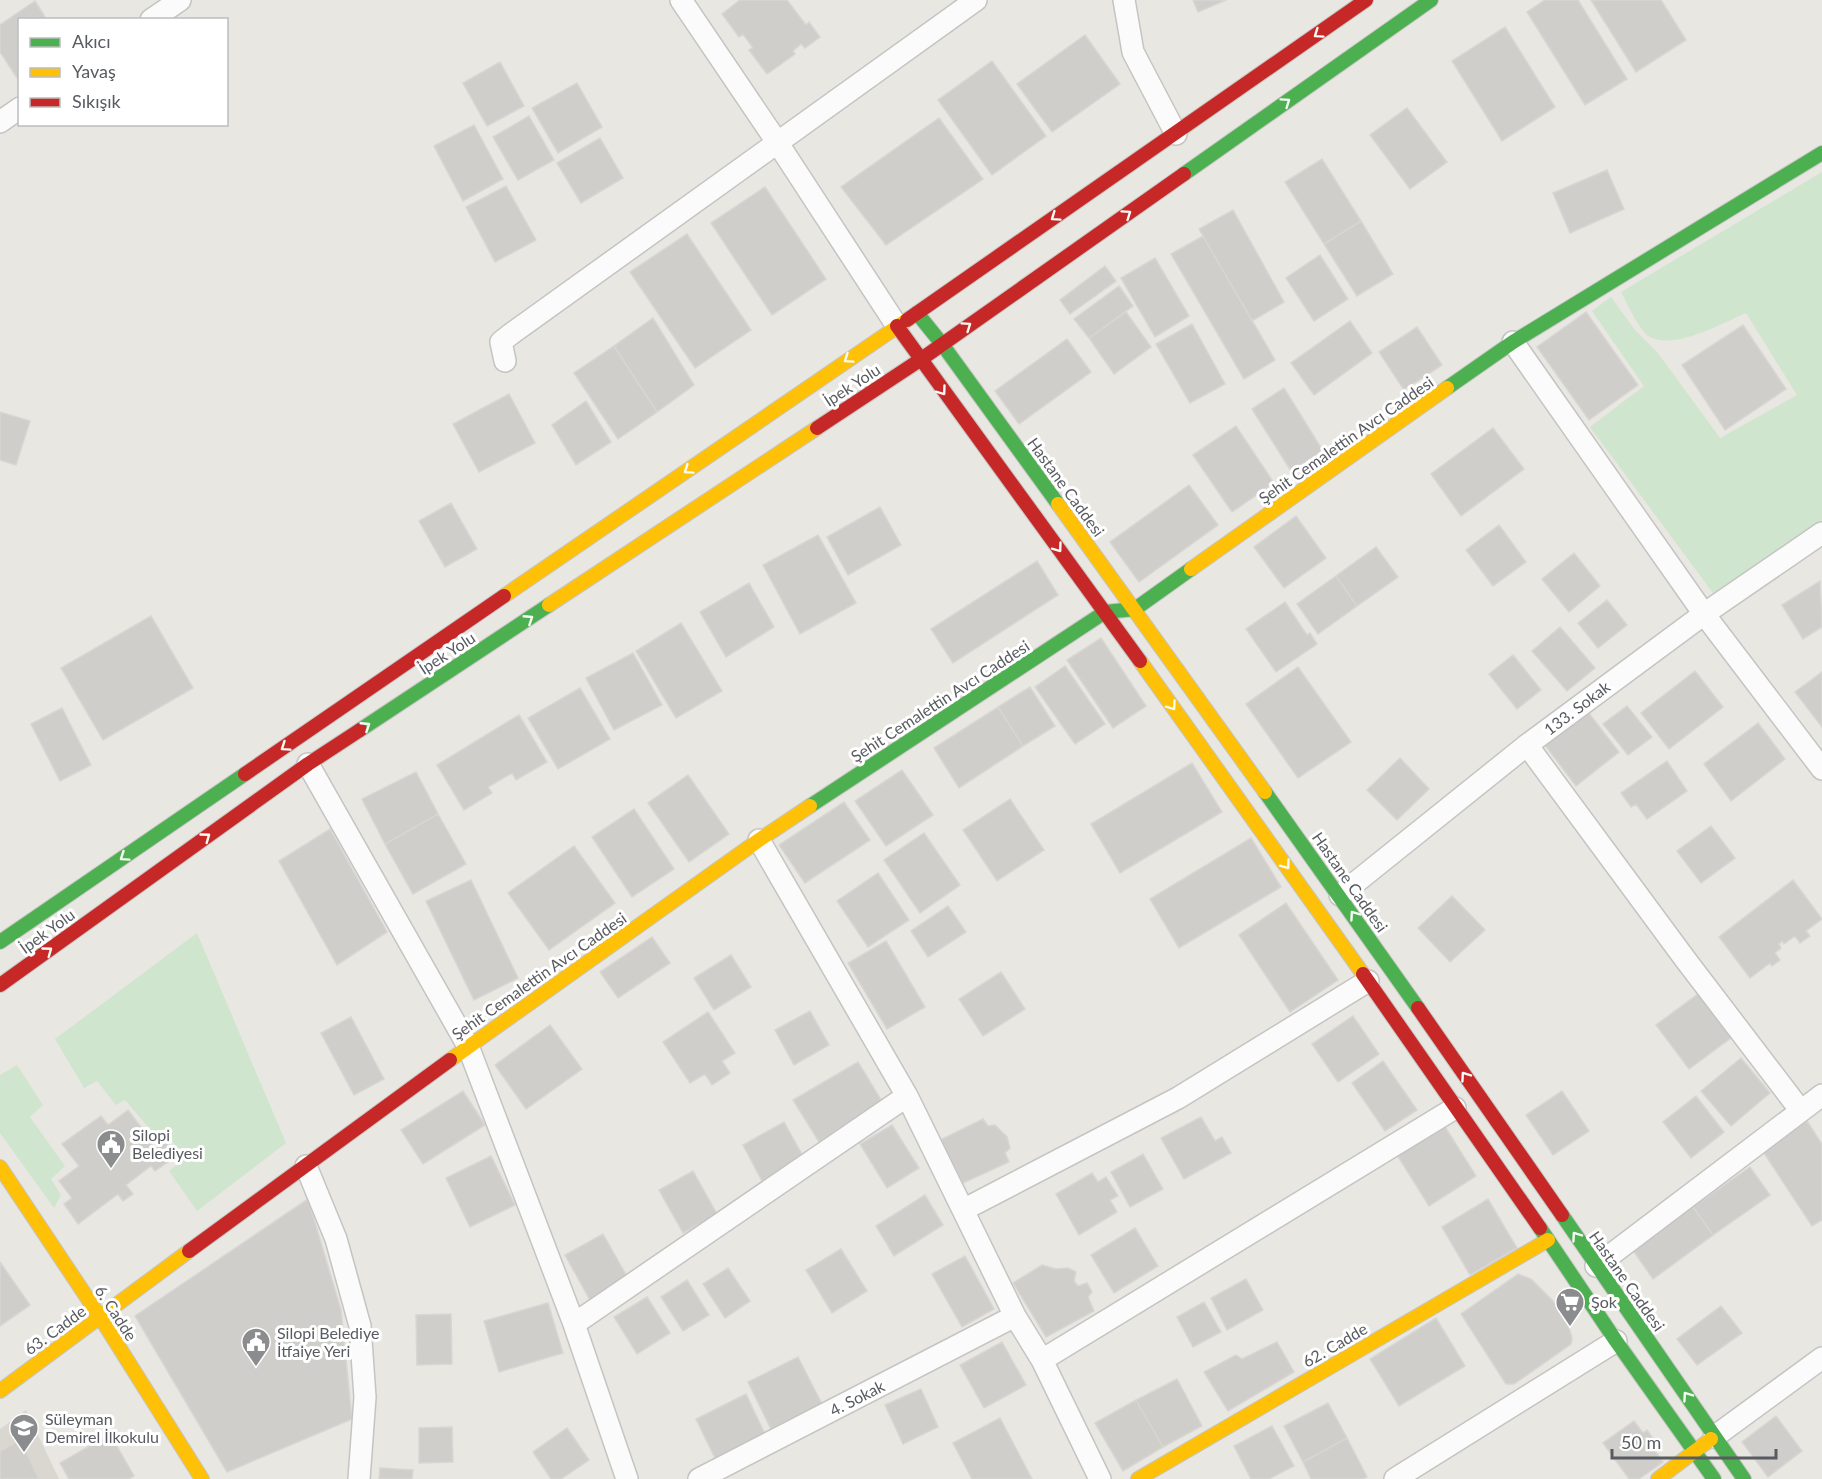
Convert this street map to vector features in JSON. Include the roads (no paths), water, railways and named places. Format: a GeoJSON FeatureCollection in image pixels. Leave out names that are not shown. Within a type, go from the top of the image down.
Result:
{"type":"FeatureCollection","features":[{"type":"Feature","properties":{"kind":"main road"},"geometry":{"type":"LineString","coordinates":[[0,942],[917,313],[1366,0]]}},
{"type":"Feature","properties":{"kind":"main road","name":"İpek Yolu"},"geometry":{"type":"LineString","coordinates":[[0,985],[308,764],[920,360],[1431,0]]}},
{"type":"Feature","properties":{"kind":"main road","name":"Şehit Cemalettin Avcı Caddesi"},"geometry":{"type":"LineString","coordinates":[[100,1317],[468,1046],[759,840],[1105,612],[1135,609],[1513,342],[1822,153]]}},
{"type":"Feature","properties":{"kind":"main road","name":"Hastane Caddesi"},"geometry":{"type":"LineString","coordinates":[[917,313],[1135,609],[1340,895],[1744,1479]]}},
{"type":"Feature","properties":{"kind":"main road"},"geometry":{"type":"LineString","coordinates":[[897,326],[1105,612],[1368,981],[1714,1479]]}},
{"type":"Feature","properties":{"kind":"main road","name":"6. Cadde"},"geometry":{"type":"LineString","coordinates":[[0,1167],[100,1317],[202,1479]]}},
{"type":"Feature","properties":{"kind":"main road","name":"62. Cadde"},"geometry":{"type":"LineString","coordinates":[[1138,1479],[1548,1240]]}},
{"type":"Feature","properties":{"kind":"main road","name":"63. Cadde"},"geometry":{"type":"LineString","coordinates":[[0,1391],[100,1317]]}},
{"type":"Feature","properties":{"kind":"main road"},"geometry":{"type":"LineString","coordinates":[[1658,1479],[1714,1437]]}},
{"type":"Feature","properties":{"kind":"street"},"geometry":{"type":"LineString","coordinates":[[154,18],[180,0]]}},
{"type":"Feature","properties":{"kind":"street"},"geometry":{"type":"LineString","coordinates":[[681,0],[897,326]]}},
{"type":"Feature","properties":{"kind":"street"},"geometry":{"type":"LineString","coordinates":[[506,361],[501,342],[511,334],[976,0]]}},
{"type":"Feature","properties":{"kind":"street"},"geometry":{"type":"LineString","coordinates":[[1124,0],[1133,52],[1176,134]]}},
{"type":"Feature","properties":{"kind":"street"},"geometry":{"type":"LineString","coordinates":[[0,122],[18,109]]}},
{"type":"Feature","properties":{"kind":"street"},"geometry":{"type":"LineString","coordinates":[[1513,342],[1704,614],[1822,769]]}},
{"type":"Feature","properties":{"kind":"street","name":"133. Sokak"},"geometry":{"type":"LineString","coordinates":[[1340,895],[1527,745],[1704,614],[1819,540]]}},
{"type":"Feature","properties":{"kind":"street"},"geometry":{"type":"LineString","coordinates":[[1527,745],[1801,1111]]}},
{"type":"Feature","properties":{"kind":"street"},"geometry":{"type":"LineString","coordinates":[[308,764],[468,1046],[574,1324],[627,1479]]}},
{"type":"Feature","properties":{"kind":"street"},"geometry":{"type":"LineString","coordinates":[[759,840],[907,1096],[1015,1316],[1042,1360],[1100,1479]]}},
{"type":"Feature","properties":{"kind":"street"},"geometry":{"type":"LineString","coordinates":[[963,1210],[1178,1098],[1368,981]]}},
{"type":"Feature","properties":{"kind":"street"},"geometry":{"type":"LineString","coordinates":[[1596,1266],[1822,1095]]}},
{"type":"Feature","properties":{"kind":"street"},"geometry":{"type":"LineString","coordinates":[[574,1324],[907,1096]]}},
{"type":"Feature","properties":{"kind":"street"},"geometry":{"type":"LineString","coordinates":[[1042,1360],[1455,1108]]}},
{"type":"Feature","properties":{"kind":"street"},"geometry":{"type":"LineString","coordinates":[[306,1166],[336,1239],[360,1326],[365,1397],[359,1479]]}},
{"type":"Feature","properties":{"kind":"street","name":"4. Sokak"},"geometry":{"type":"LineString","coordinates":[[699,1479],[1015,1316]]}},
{"type":"Feature","properties":{"kind":"street"},"geometry":{"type":"LineString","coordinates":[[1395,1479],[1616,1341]]}},
{"type":"Feature","properties":{"kind":"street"},"geometry":{"type":"LineString","coordinates":[[1714,1437],[1822,1358]]}},
{"type":"Feature","properties":{"kind":"place","name":"Silopi Belediyesi"},"geometry":{"type":"Point","coordinates":[111,1170]}},
{"type":"Feature","properties":{"kind":"place","name":"Şok"},"geometry":{"type":"Point","coordinates":[1570,1328]}},
{"type":"Feature","properties":{"kind":"place","name":"Silopi Belediye İtfaiye Yeri"},"geometry":{"type":"Point","coordinates":[256,1368]}},
{"type":"Feature","properties":{"kind":"place","name":"Süleyman Demirel İlkokulu"},"geometry":{"type":"Point","coordinates":[24,1454]}}]}
